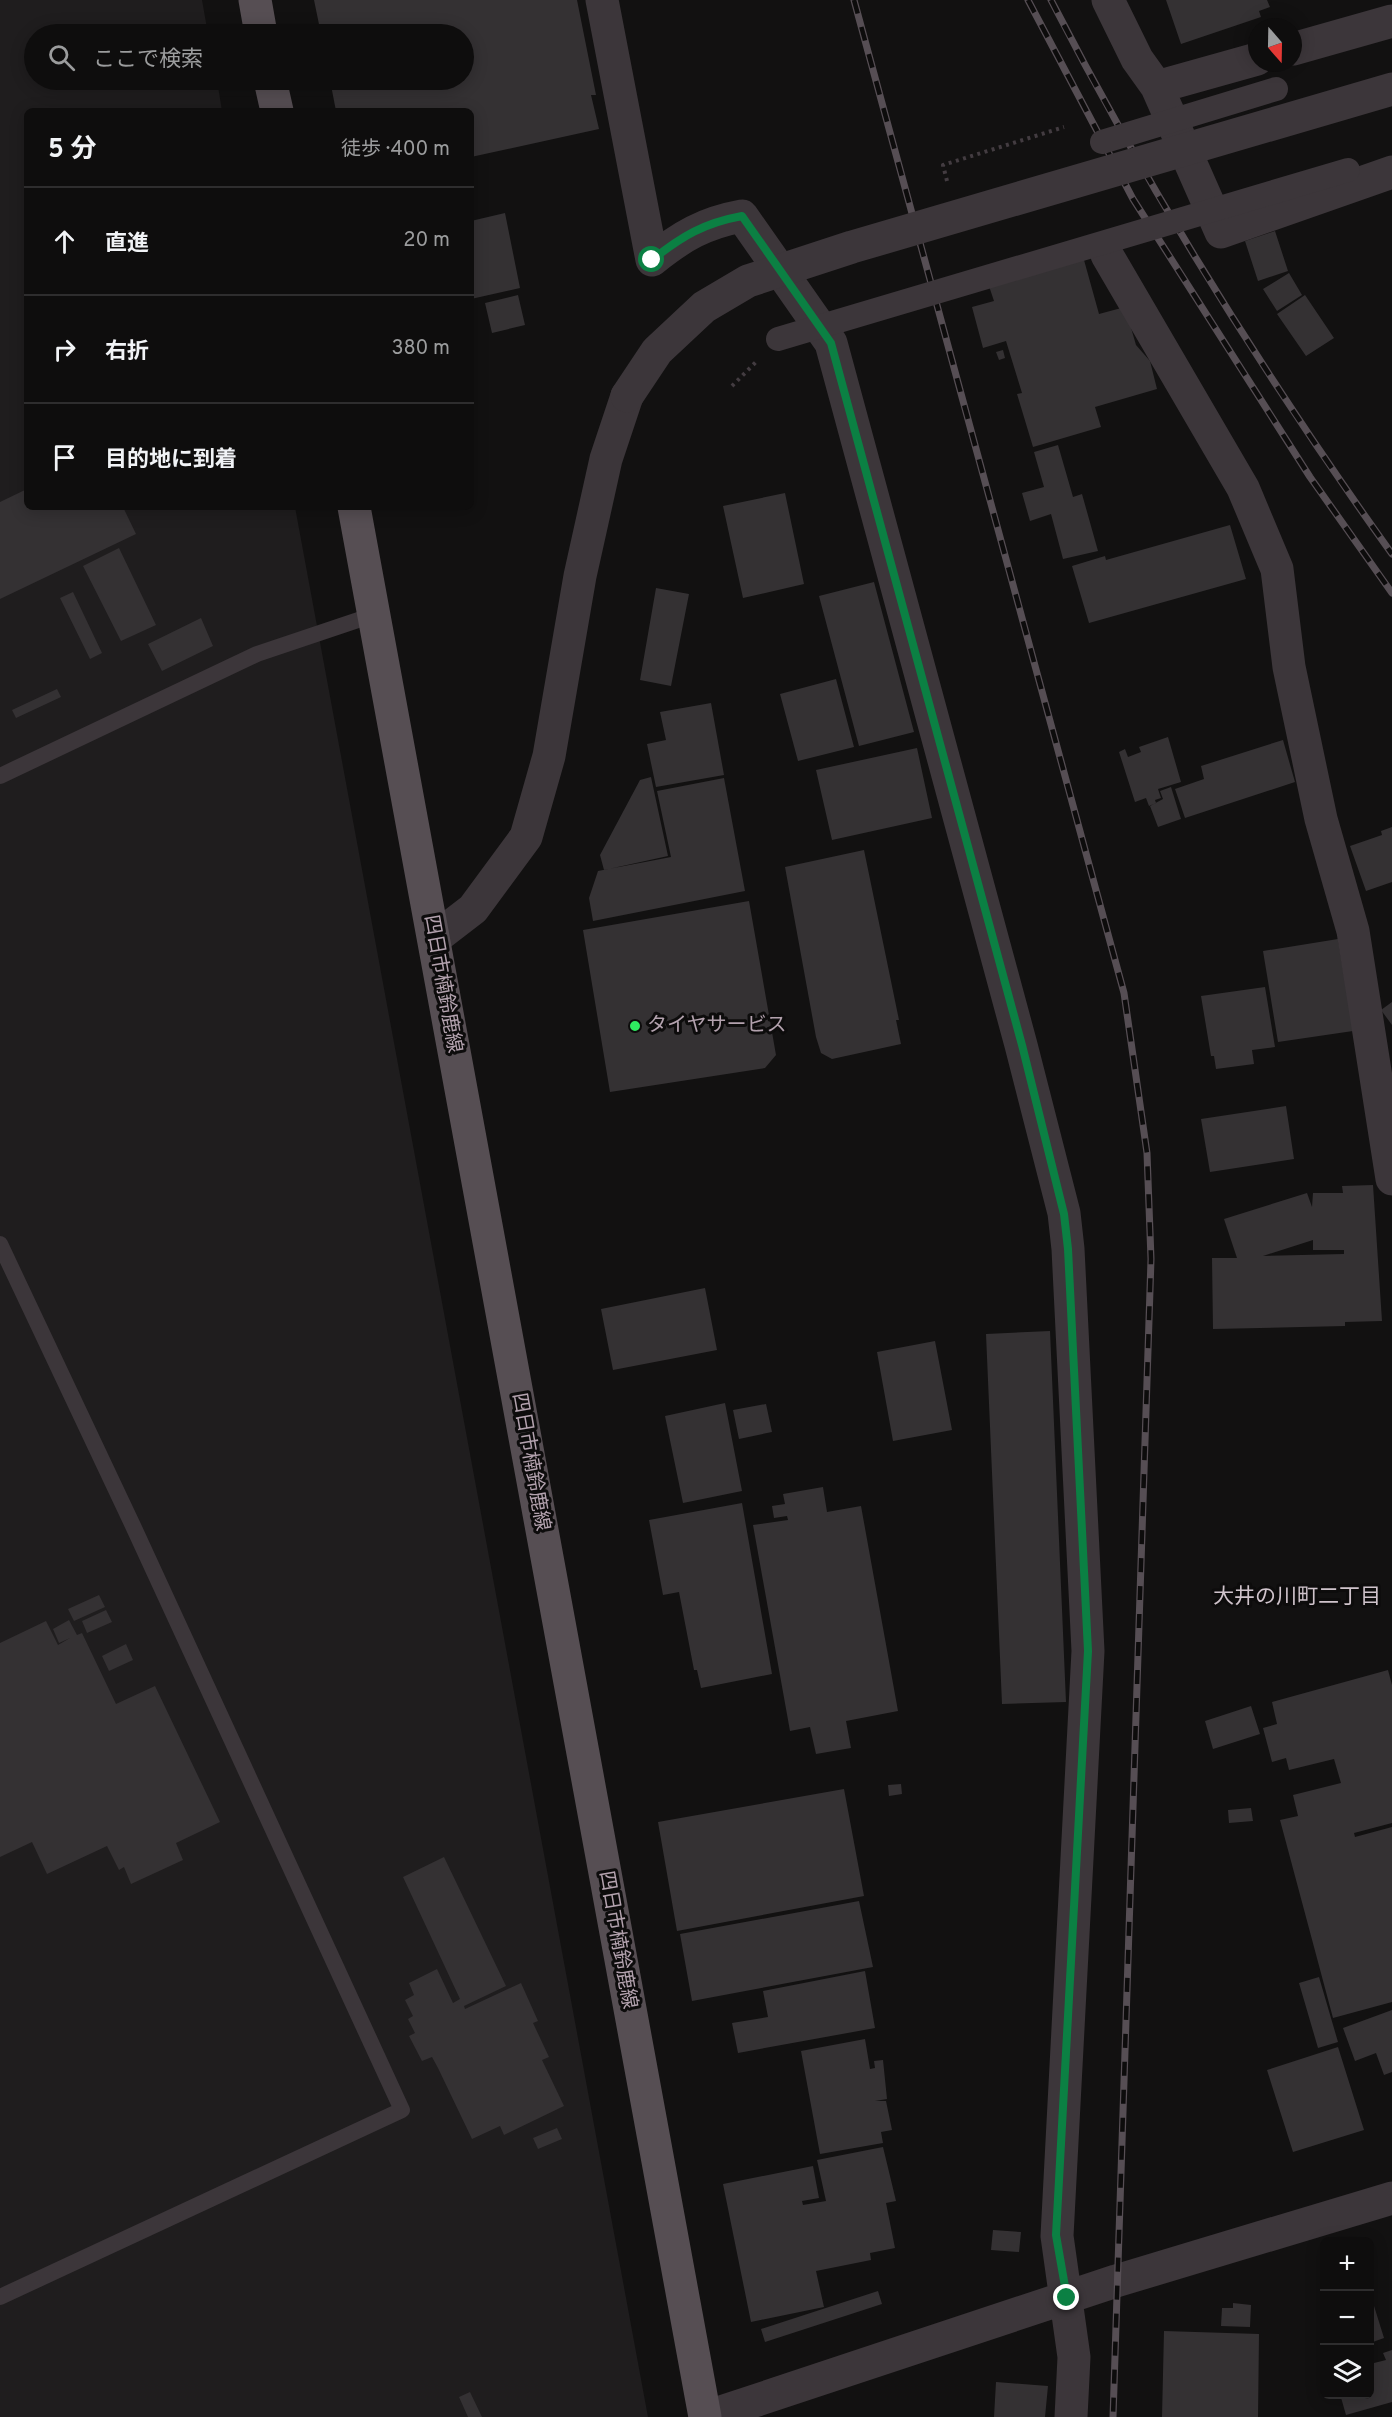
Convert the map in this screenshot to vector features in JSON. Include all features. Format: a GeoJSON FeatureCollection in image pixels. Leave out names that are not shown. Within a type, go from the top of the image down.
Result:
{"type":"FeatureCollection","features":[{"type":"Feature","properties":{"kind":"main road"},"geometry":{"type":"LineString","coordinates":[[255,0],[259,24]]}},
{"type":"Feature","properties":{"kind":"main road"},"geometry":{"type":"LineString","coordinates":[[272,90],[276,108]]}},
{"type":"Feature","properties":{"kind":"main road","name":"四日市楠鈴鹿線"},"geometry":{"type":"LineString","coordinates":[[355,510],[705,2417]]}},
{"type":"Feature","properties":{"kind":"street"},"geometry":{"type":"LineString","coordinates":[[602,0],[652,260],[684,235],[718,220],[742,216],[831,343],[1022,1045],[1064,1214],[1068,1249],[1088,1651],[1056,2235],[1074,2357],[1071,2417]]}},
{"type":"Feature","properties":{"kind":"street"},"geometry":{"type":"LineString","coordinates":[[1108,0],[1137,59],[1156,87],[1221,232],[1392,172]]}},
{"type":"Feature","properties":{"kind":"street"},"geometry":{"type":"LineString","coordinates":[[1302,46],[1392,21]]}},
{"type":"Feature","properties":{"kind":"street"},"geometry":{"type":"LineString","coordinates":[[1156,87],[1248,61]]}},
{"type":"Feature","properties":{"kind":"street"},"geometry":{"type":"LineString","coordinates":[[434,939],[473,909],[526,837],[549,756],[580,576],[606,459],[627,396],[657,351],[704,307],[748,281],[852,247],[1392,88]]}},
{"type":"Feature","properties":{"kind":"street"},"geometry":{"type":"LineString","coordinates":[[1102,142],[1276,89]]}},
{"type":"Feature","properties":{"kind":"street"},"geometry":{"type":"LineString","coordinates":[[778,339],[1348,170]]}},
{"type":"Feature","properties":{"kind":"street"},"geometry":{"type":"LineString","coordinates":[[1107,255],[1243,488],[1277,569],[1289,667],[1321,819],[1353,931],[1392,1179]]}},
{"type":"Feature","properties":{"kind":"street"},"geometry":{"type":"LineString","coordinates":[[705,2417],[1067,2298],[1392,2198]]}},
{"type":"Feature","properties":{"kind":"lane"},"geometry":{"type":"LineString","coordinates":[[0,776],[257,654],[373,615]]}},
{"type":"Feature","properties":{"kind":"lane"},"geometry":{"type":"LineString","coordinates":[[0,1244],[140,1539],[402,2110],[0,2297]]}},
{"type":"Feature","properties":{"kind":"path"},"geometry":{"type":"LineString","coordinates":[[949,187],[943,165],[1064,127]]}},
{"type":"Feature","properties":{"kind":"shaded area"},"geometry":{"type":"Polygon","coordinates":[[[0,0],[202,0],[206,24],[24,24],[24,90],[219,90],[222,108],[24,108],[24,510],[296,510],[648,2417],[0,2417],[0,0]]]}},
{"type":"Feature","properties":{"kind":"building"},"geometry":{"type":"Polygon","coordinates":[[[314,0],[577,0],[596,95],[591,95],[599,129],[474,156],[474,108],[335,108],[332,90],[474,90],[474,24],[319,24],[314,0]]]}},
{"type":"Feature","properties":{"kind":"building"},"geometry":{"type":"Polygon","coordinates":[[[1166,0],[1267,0],[1270,7],[1259,11],[1261,17],[1248,18],[1248,21],[1181,44],[1166,0]]]}},
{"type":"Feature","properties":{"kind":"building"},"geometry":{"type":"Polygon","coordinates":[[[505,213],[520,288],[474,298],[474,220],[505,213]]]}},
{"type":"Feature","properties":{"kind":"building"},"geometry":{"type":"Polygon","coordinates":[[[1275,231],[1288,271],[1258,281],[1245,241],[1275,231]]]}},
{"type":"Feature","properties":{"kind":"building"},"geometry":{"type":"Polygon","coordinates":[[[1084,260],[1099,314],[1125,307],[1136,345],[1150,361],[1157,389],[1095,407],[1101,427],[1033,447],[1017,394],[1022,393],[1006,341],[983,348],[972,307],[994,301],[989,286],[1084,260]]]}},
{"type":"Feature","properties":{"kind":"building"},"geometry":{"type":"Polygon","coordinates":[[[1289,273],[1302,295],[1277,311],[1263,289],[1289,273]]]}},
{"type":"Feature","properties":{"kind":"building"},"geometry":{"type":"Polygon","coordinates":[[[518,295],[525,325],[492,333],[485,303],[518,295]]]}},
{"type":"Feature","properties":{"kind":"building"},"geometry":{"type":"Polygon","coordinates":[[[1305,295],[1334,338],[1306,356],[1277,314],[1305,295]]]}},
{"type":"Feature","properties":{"kind":"building"},"geometry":{"type":"Polygon","coordinates":[[[1003,350],[1005,358],[999,360],[996,352],[1003,350]]]}},
{"type":"Feature","properties":{"kind":"building"},"geometry":{"type":"Polygon","coordinates":[[[1058,445],[1073,497],[1082,494],[1098,551],[1063,559],[1051,514],[1030,521],[1022,493],[1044,487],[1034,452],[1058,445]]]}},
{"type":"Feature","properties":{"kind":"building"},"geometry":{"type":"Polygon","coordinates":[[[24,490],[24,510],[124,510],[136,534],[0,599],[0,502],[24,490]]]}},
{"type":"Feature","properties":{"kind":"building"},"geometry":{"type":"Polygon","coordinates":[[[785,493],[804,584],[743,598],[723,506],[785,493]]]}},
{"type":"Feature","properties":{"kind":"building"},"geometry":{"type":"Polygon","coordinates":[[[1230,525],[1246,579],[1089,623],[1072,566],[1105,556],[1106,560],[1230,525]]]}},
{"type":"Feature","properties":{"kind":"building"},"geometry":{"type":"Polygon","coordinates":[[[119,548],[156,625],[121,641],[83,566],[119,548]]]}},
{"type":"Feature","properties":{"kind":"building"},"geometry":{"type":"Polygon","coordinates":[[[874,582],[914,732],[859,746],[819,596],[874,582]]]}},
{"type":"Feature","properties":{"kind":"building"},"geometry":{"type":"Polygon","coordinates":[[[656,588],[689,594],[671,686],[640,680],[656,588]]]}},
{"type":"Feature","properties":{"kind":"building"},"geometry":{"type":"Polygon","coordinates":[[[73,592],[102,653],[90,659],[60,598],[73,592]]]}},
{"type":"Feature","properties":{"kind":"building"},"geometry":{"type":"Polygon","coordinates":[[[201,618],[213,646],[162,671],[148,644],[201,618]]]}},
{"type":"Feature","properties":{"kind":"building"},"geometry":{"type":"Polygon","coordinates":[[[836,679],[854,747],[798,761],[780,694],[836,679]]]}},
{"type":"Feature","properties":{"kind":"building"},"geometry":{"type":"Polygon","coordinates":[[[57,689],[61,697],[16,718],[12,710],[57,689]]]}},
{"type":"Feature","properties":{"kind":"building"},"geometry":{"type":"Polygon","coordinates":[[[711,703],[724,775],[656,787],[647,744],[666,740],[660,712],[711,703]]]}},
{"type":"Feature","properties":{"kind":"building"},"geometry":{"type":"Polygon","coordinates":[[[1168,737],[1181,782],[1158,789],[1161,798],[1155,800],[1156,803],[1149,806],[1146,798],[1135,802],[1119,752],[1125,749],[1128,757],[1141,752],[1139,747],[1168,737]]]}},
{"type":"Feature","properties":{"kind":"building"},"geometry":{"type":"Polygon","coordinates":[[[1283,740],[1295,782],[1185,818],[1175,789],[1204,779],[1201,766],[1283,740]]]}},
{"type":"Feature","properties":{"kind":"building"},"geometry":{"type":"Polygon","coordinates":[[[917,748],[932,818],[832,840],[816,770],[917,748]]]}},
{"type":"Feature","properties":{"kind":"building"},"geometry":{"type":"Polygon","coordinates":[[[651,777],[668,856],[604,870],[600,855],[640,780],[651,777]]]}},
{"type":"Feature","properties":{"kind":"building"},"geometry":{"type":"Polygon","coordinates":[[[724,778],[745,891],[593,921],[589,898],[598,871],[671,857],[657,791],[724,778]]]}},
{"type":"Feature","properties":{"kind":"building"},"geometry":{"type":"Polygon","coordinates":[[[1171,787],[1181,819],[1158,827],[1150,806],[1163,799],[1160,791],[1171,787]]]}},
{"type":"Feature","properties":{"kind":"building"},"geometry":{"type":"Polygon","coordinates":[[[1392,827],[1392,882],[1366,891],[1350,846],[1382,835],[1381,831],[1392,827]]]}},
{"type":"Feature","properties":{"kind":"building"},"geometry":{"type":"Polygon","coordinates":[[[864,850],[899,1020],[896,1020],[901,1044],[832,1059],[821,1053],[816,1037],[785,867],[864,850]]]}},
{"type":"Feature","properties":{"kind":"building"},"geometry":{"type":"Polygon","coordinates":[[[749,901],[776,1055],[765,1068],[610,1092],[583,930],[749,901]]]}},
{"type":"Feature","properties":{"kind":"building"},"geometry":{"type":"Polygon","coordinates":[[[1338,939],[1353,1031],[1278,1042],[1263,951],[1338,939]]]}},
{"type":"Feature","properties":{"kind":"building"},"geometry":{"type":"Polygon","coordinates":[[[1265,987],[1275,1047],[1252,1050],[1254,1064],[1216,1069],[1214,1056],[1211,1056],[1201,996],[1265,987]]]}},
{"type":"Feature","properties":{"kind":"building"},"geometry":{"type":"Polygon","coordinates":[[[1392,1002],[1392,1025],[1381,1010],[1392,1002]]]}},
{"type":"Feature","properties":{"kind":"building"},"geometry":{"type":"Polygon","coordinates":[[[1286,1106],[1294,1159],[1210,1172],[1201,1119],[1286,1106]]]}},
{"type":"Feature","properties":{"kind":"building"},"geometry":{"type":"Polygon","coordinates":[[[1373,1185],[1382,1321],[1345,1322],[1345,1326],[1213,1329],[1212,1258],[1237,1258],[1224,1219],[1307,1193],[1312,1207],[1313,1193],[1343,1193],[1342,1186],[1373,1185]],[[1313,1240],[1263,1256],[1344,1254],[1344,1250],[1313,1250],[1313,1240]]]}},
{"type":"Feature","properties":{"kind":"building"},"geometry":{"type":"Polygon","coordinates":[[[705,1288],[717,1350],[613,1370],[601,1309],[705,1288]]]}},
{"type":"Feature","properties":{"kind":"building"},"geometry":{"type":"Polygon","coordinates":[[[1050,1331],[1066,1702],[1002,1704],[986,1334],[1050,1331]]]}},
{"type":"Feature","properties":{"kind":"building"},"geometry":{"type":"Polygon","coordinates":[[[935,1341],[952,1430],[893,1441],[877,1352],[935,1341]]]}},
{"type":"Feature","properties":{"kind":"building"},"geometry":{"type":"Polygon","coordinates":[[[725,1403],[742,1491],[683,1503],[665,1416],[725,1403]]]}},
{"type":"Feature","properties":{"kind":"building"},"geometry":{"type":"Polygon","coordinates":[[[766,1404],[772,1432],[739,1439],[733,1410],[766,1404]]]}},
{"type":"Feature","properties":{"kind":"building"},"geometry":{"type":"Polygon","coordinates":[[[823,1487],[827,1512],[861,1506],[898,1711],[846,1721],[851,1748],[816,1754],[810,1727],[790,1731],[753,1525],[788,1520],[787,1516],[774,1518],[772,1506],[785,1504],[783,1494],[823,1487]]]}},
{"type":"Feature","properties":{"kind":"building"},"geometry":{"type":"Polygon","coordinates":[[[742,1503],[772,1674],[701,1688],[697,1670],[694,1670],[679,1592],[663,1595],[649,1520],[742,1503]]]}},
{"type":"Feature","properties":{"kind":"building"},"geometry":{"type":"Polygon","coordinates":[[[99,1595],[105,1607],[74,1621],[68,1609],[99,1595]]]}},
{"type":"Feature","properties":{"kind":"building"},"geometry":{"type":"Polygon","coordinates":[[[106,1610],[112,1622],[87,1633],[82,1621],[106,1610]]]}},
{"type":"Feature","properties":{"kind":"building"},"geometry":{"type":"Polygon","coordinates":[[[69,1620],[77,1635],[82,1633],[116,1704],[155,1686],[220,1822],[176,1843],[183,1860],[131,1884],[124,1867],[119,1870],[107,1846],[47,1874],[32,1842],[0,1857],[0,1643],[46,1621],[58,1645],[70,1638],[59,1643],[53,1629],[69,1620]]]}},
{"type":"Feature","properties":{"kind":"building"},"geometry":{"type":"Polygon","coordinates":[[[126,1644],[133,1660],[109,1671],[102,1656],[126,1644]]]}},
{"type":"Feature","properties":{"kind":"building"},"geometry":{"type":"Polygon","coordinates":[[[1388,1670],[1392,1685],[1392,1823],[1354,1833],[1355,1837],[1392,1827],[1392,2002],[1333,2018],[1280,1820],[1298,1816],[1293,1795],[1341,1783],[1334,1759],[1289,1770],[1286,1758],[1272,1762],[1263,1728],[1277,1724],[1272,1702],[1388,1670]]]}},
{"type":"Feature","properties":{"kind":"building"},"geometry":{"type":"Polygon","coordinates":[[[1251,1706],[1260,1734],[1213,1749],[1205,1721],[1251,1706]]]}},
{"type":"Feature","properties":{"kind":"building"},"geometry":{"type":"Polygon","coordinates":[[[901,1784],[902,1794],[889,1796],[888,1785],[901,1784]]]}},
{"type":"Feature","properties":{"kind":"building"},"geometry":{"type":"Polygon","coordinates":[[[844,1789],[864,1896],[677,1931],[658,1822],[844,1789]]]}},
{"type":"Feature","properties":{"kind":"building"},"geometry":{"type":"Polygon","coordinates":[[[1251,1808],[1253,1821],[1229,1823],[1228,1810],[1251,1808]]]}},
{"type":"Feature","properties":{"kind":"building"},"geometry":{"type":"Polygon","coordinates":[[[444,1857],[506,1986],[464,2006],[465,2009],[521,1983],[538,2021],[533,2023],[549,2057],[542,2060],[564,2106],[504,2135],[500,2126],[472,2139],[432,2057],[422,2061],[409,2036],[415,2033],[408,2019],[413,2016],[405,2000],[414,1995],[409,1983],[437,1969],[453,2003],[460,1999],[403,1877],[444,1857]]]}},
{"type":"Feature","properties":{"kind":"building"},"geometry":{"type":"Polygon","coordinates":[[[859,1901],[873,1967],[692,2001],[680,1934],[859,1901]]]}},
{"type":"Feature","properties":{"kind":"building"},"geometry":{"type":"Polygon","coordinates":[[[865,1971],[875,2028],[738,2053],[732,2023],[768,2017],[763,1991],[865,1971]]]}},
{"type":"Feature","properties":{"kind":"building"},"geometry":{"type":"Polygon","coordinates":[[[1319,1977],[1338,2042],[1318,2048],[1299,1983],[1319,1977]]]}},
{"type":"Feature","properties":{"kind":"building"},"geometry":{"type":"Polygon","coordinates":[[[1392,2010],[1392,2072],[1384,2075],[1376,2053],[1355,2061],[1343,2028],[1392,2010]]]}},
{"type":"Feature","properties":{"kind":"building"},"geometry":{"type":"Polygon","coordinates":[[[865,2039],[870,2069],[875,2068],[874,2061],[883,2060],[887,2099],[875,2101],[886,2101],[892,2130],[881,2132],[883,2143],[820,2154],[801,2051],[865,2039]]]}},
{"type":"Feature","properties":{"kind":"building"},"geometry":{"type":"Polygon","coordinates":[[[1338,2047],[1364,2130],[1293,2152],[1267,2070],[1338,2047]]]}},
{"type":"Feature","properties":{"kind":"building"},"geometry":{"type":"Polygon","coordinates":[[[557,2128],[562,2139],[538,2149],[533,2138],[557,2128]]]}},
{"type":"Feature","properties":{"kind":"building"},"geometry":{"type":"Polygon","coordinates":[[[883,2147],[896,2201],[886,2203],[895,2248],[870,2253],[871,2260],[816,2271],[824,2307],[751,2322],[723,2184],[813,2166],[819,2198],[802,2201],[803,2205],[826,2201],[817,2160],[883,2147]]]}},
{"type":"Feature","properties":{"kind":"building"},"geometry":{"type":"Polygon","coordinates":[[[993,2230],[1021,2232],[1019,2252],[991,2250],[993,2230]]]}},
{"type":"Feature","properties":{"kind":"building"},"geometry":{"type":"Polygon","coordinates":[[[878,2291],[882,2304],[765,2342],[761,2329],[878,2291]]]}},
{"type":"Feature","properties":{"kind":"building"},"geometry":{"type":"Polygon","coordinates":[[[1233,2303],[1251,2305],[1250,2327],[1221,2326],[1222,2308],[1233,2308],[1233,2303]]]}},
{"type":"Feature","properties":{"kind":"building"},"geometry":{"type":"Polygon","coordinates":[[[1374,2306],[1384,2338],[1374,2342],[1374,2306]]]}},
{"type":"Feature","properties":{"kind":"building"},"geometry":{"type":"Polygon","coordinates":[[[1164,2331],[1259,2334],[1258,2417],[1162,2417],[1164,2331]]]}},
{"type":"Feature","properties":{"kind":"building"},"geometry":{"type":"Polygon","coordinates":[[[1392,2350],[1392,2402],[1346,2415],[1341,2399],[1374,2399],[1374,2363],[1386,2360],[1383,2353],[1392,2350]]]}},
{"type":"Feature","properties":{"kind":"building"},"geometry":{"type":"Polygon","coordinates":[[[996,2382],[1048,2386],[1045,2417],[994,2417],[996,2382]]]}},
{"type":"Feature","properties":{"kind":"building"},"geometry":{"type":"Polygon","coordinates":[[[470,2392],[482,2417],[468,2417],[459,2397],[470,2392]]]}},
{"type":"Feature","properties":{"kind":"railway"},"geometry":{"type":"LineString","coordinates":[[854,0],[1124,993],[1147,1153],[1151,1259],[1113,2417]]}},
{"type":"Feature","properties":{"kind":"railway"},"geometry":{"type":"LineString","coordinates":[[1028,0],[1133,199],[1310,477],[1392,593]]}},
{"type":"Feature","properties":{"kind":"railway"},"geometry":{"type":"LineString","coordinates":[[1051,0],[1128,143],[1211,283],[1299,420],[1392,554]]}},
{"type":"Feature","properties":{"kind":"place","name":"タイヤサービス"},"geometry":{"type":"Point","coordinates":[635,1026]}},
{"type":"Feature","properties":{"kind":"district","name":"大井の川町二丁目"},"geometry":{"type":"Point","coordinates":[1297,1597]}},
{"type":"Feature","properties":{"kind":"route"},"geometry":{"type":"LineString","coordinates":[[652,260],[684,235],[718,220],[742,216],[831,343],[1022,1045],[1064,1214],[1068,1249],[1088,1651],[1056,2235],[1067,2298]]}}]}
